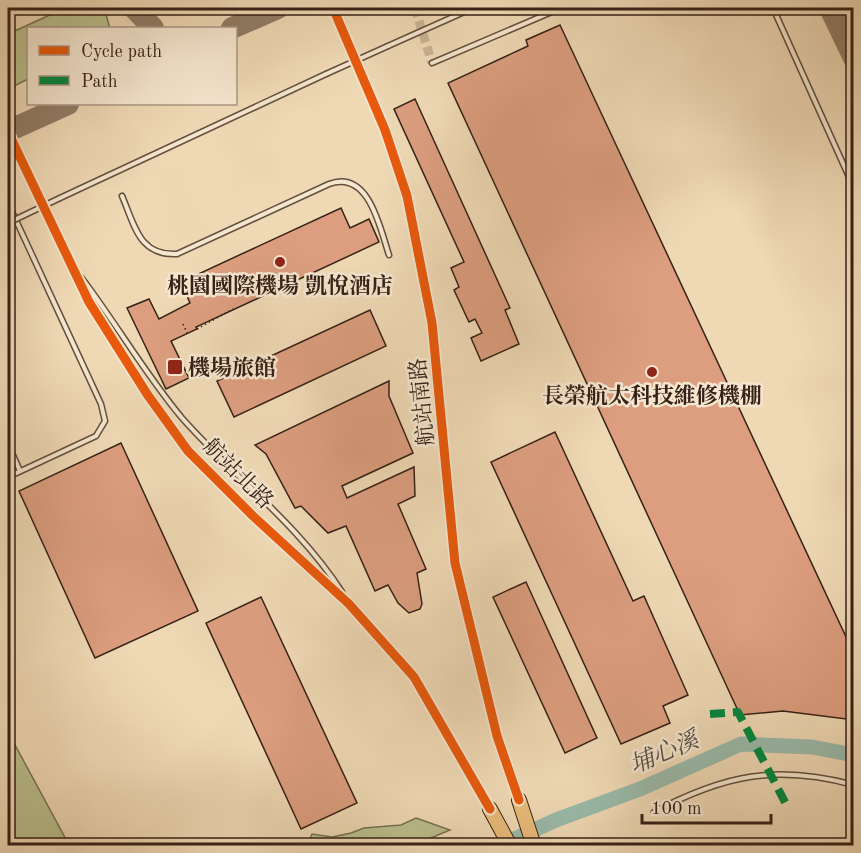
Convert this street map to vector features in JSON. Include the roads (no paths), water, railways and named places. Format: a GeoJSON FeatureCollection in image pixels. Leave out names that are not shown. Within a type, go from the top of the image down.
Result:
{"type":"FeatureCollection","features":[{"type":"Feature","properties":{"kind":"highway"},"geometry":{"type":"LineString","coordinates":[[519,800],[534,846]]}},
{"type":"Feature","properties":{"kind":"highway"},"geometry":{"type":"LineString","coordinates":[[490,808],[510,846]]}},
{"type":"Feature","properties":{"kind":"street","name":"航站南路"},"geometry":{"type":"LineString","coordinates":[[333,8],[385,130],[406,196],[432,323],[455,563],[497,736],[519,800]]}},
{"type":"Feature","properties":{"kind":"street","name":"航站北路"},"geometry":{"type":"LineString","coordinates":[[8,132],[64,255],[114,345],[188,451],[253,516],[349,604],[414,677],[490,808]]}},
{"type":"Feature","properties":{"kind":"lane"},"geometry":{"type":"LineString","coordinates":[[8,223],[473,8]]}},
{"type":"Feature","properties":{"kind":"lane"},"geometry":{"type":"LineString","coordinates":[[432,63],[561,8]]}},
{"type":"Feature","properties":{"kind":"lane"},"geometry":{"type":"LineString","coordinates":[[773,8],[854,188]]}},
{"type":"Feature","properties":{"kind":"lane"},"geometry":{"type":"LineString","coordinates":[[122,196],[146,244],[152,251],[177,254],[329,184],[342,182],[362,190],[368,199],[389,255]]}},
{"type":"Feature","properties":{"kind":"lane"},"geometry":{"type":"LineString","coordinates":[[8,203],[101,404],[105,421],[96,436],[8,477]]}},
{"type":"Feature","properties":{"kind":"lane"},"geometry":{"type":"LineString","coordinates":[[64,255],[116,322],[152,379],[182,417],[297,536],[330,574],[349,604]]}},
{"type":"Feature","properties":{"kind":"lane"},"geometry":{"type":"LineString","coordinates":[[8,444],[20,471]]}},
{"type":"Feature","properties":{"kind":"lane"},"geometry":{"type":"LineString","coordinates":[[654,812],[695,790],[757,775],[806,773],[854,785]]}},
{"type":"Feature","properties":{"kind":"waterway","name":"埔心溪"},"geometry":{"type":"LineString","coordinates":[[499,846],[556,820],[640,789],[741,744],[812,747],[854,755]]}},
{"type":"Feature","properties":{"kind":"tunnel"},"geometry":{"type":"LineString","coordinates":[[415,8],[432,63]]}},
{"type":"Feature","properties":{"kind":"place","name":"桃園國際機場 凱悅酒店"},"geometry":{"type":"Point","coordinates":[280,262]}},
{"type":"Feature","properties":{"kind":"place","name":"機場旅館"},"geometry":{"type":"Point","coordinates":[175,367]}},
{"type":"Feature","properties":{"kind":"place","name":"長榮航太科技維修機棚"},"geometry":{"type":"Point","coordinates":[652,372]}}]}
